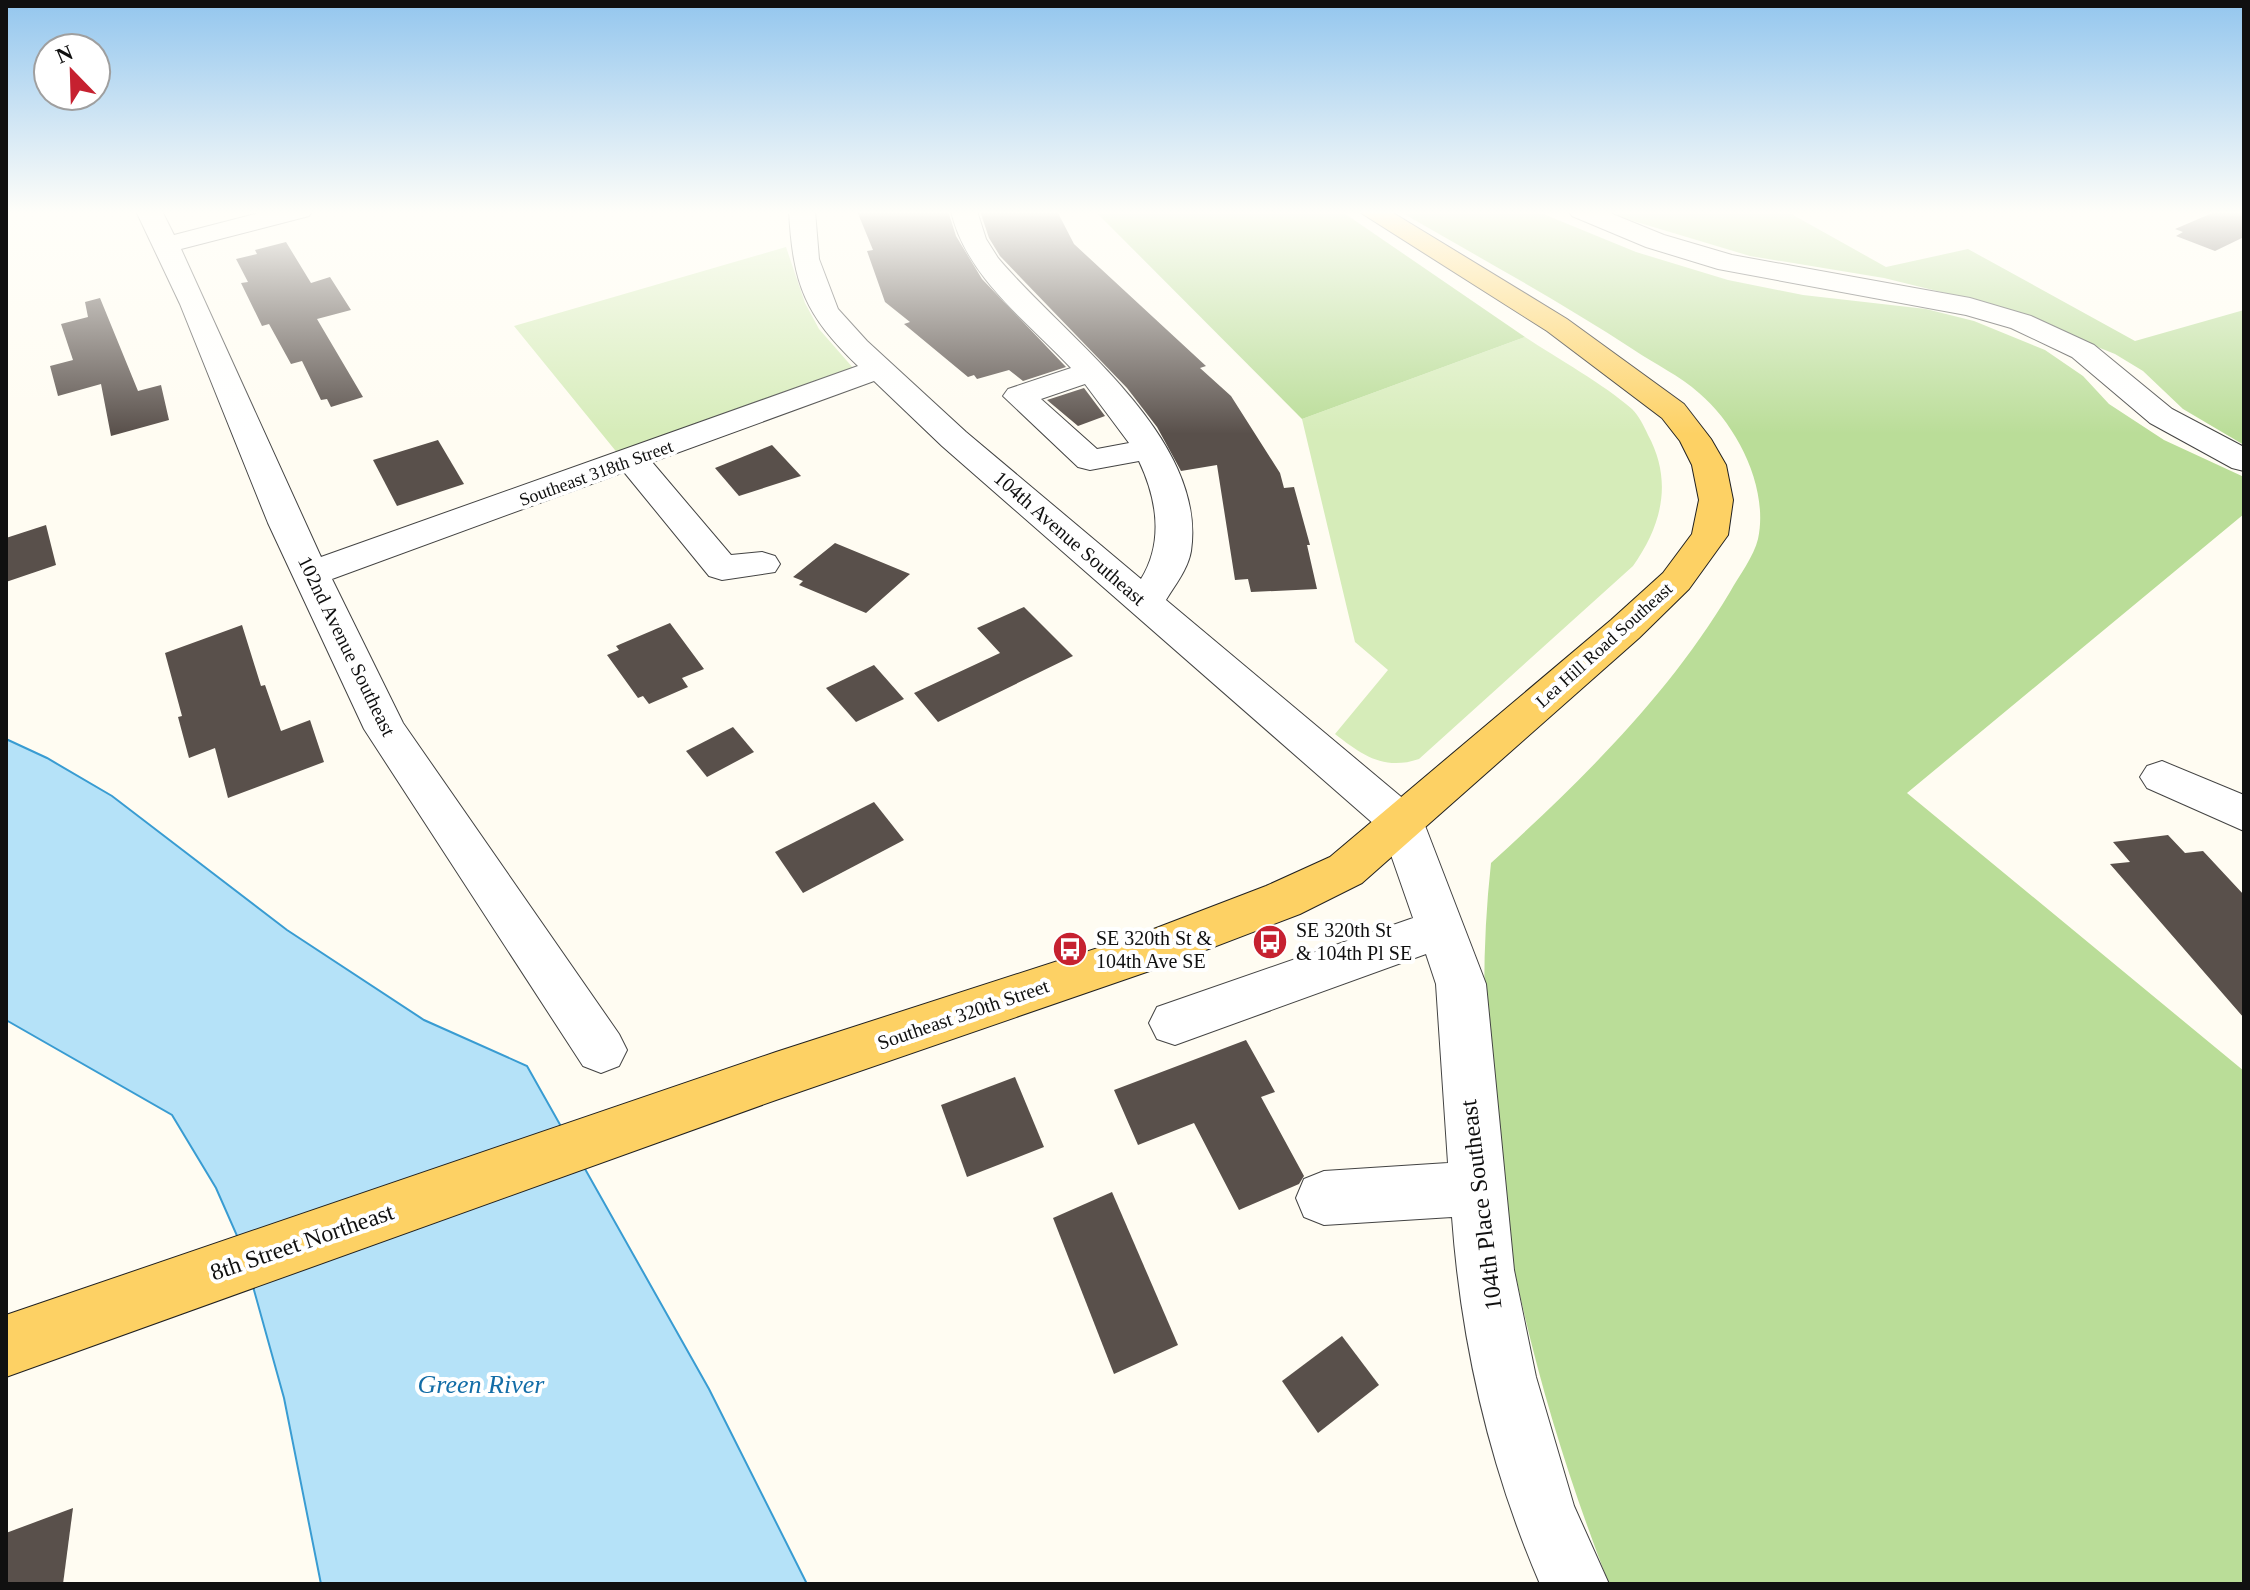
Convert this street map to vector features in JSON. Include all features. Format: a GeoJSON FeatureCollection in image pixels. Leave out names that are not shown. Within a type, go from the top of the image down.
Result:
{"type":"FeatureCollection","features":[{"type":"Feature","properties":{"kind":"main road","name":"Lea Hill Road Southeast"},"geometry":{"type":"LineString","coordinates":[[1402,823],[1676,581],[1710,535],[1716,500],[1709,465],[1695,439],[1673,411],[1569,333],[1491,285]]}},
{"type":"Feature","properties":{"kind":"main road","name":"Southeast 320th Street"},"geometry":{"type":"LineString","coordinates":[[597,1139],[1147,952],[1283,900],[1346,870],[1402,823]]}},
{"type":"Feature","properties":{"kind":"main road","name":"8th Street Northeast"},"geometry":{"type":"LineString","coordinates":[[19,1341],[597,1139]]}},
{"type":"Feature","properties":{"kind":"street","name":"102nd Avenue Southeast"},"geometry":{"type":"LineString","coordinates":[[185,285],[286,523],[385,729],[601,1050]]}},
{"type":"Feature","properties":{"kind":"street","name":"104th Avenue Southeast"},"geometry":{"type":"LineString","coordinates":[[815,285],[825,312],[878,369],[954,439],[1402,823]]}},
{"type":"Feature","properties":{"kind":"street"},"geometry":{"type":"LineString","coordinates":[[1006,285],[1090,372],[1150,449],[1175,512],[1173,552],[1145,603]]}},
{"type":"Feature","properties":{"kind":"street"},"geometry":{"type":"LineString","coordinates":[[1850,285],[1970,307],[2021,322],[2083,351],[2161,416],[2244,461]]}},
{"type":"Feature","properties":{"kind":"street","name":"Southeast 318th Street"},"geometry":{"type":"LineString","coordinates":[[312,573],[878,369]]}},
{"type":"Feature","properties":{"kind":"street"},"geometry":{"type":"LineString","coordinates":[[1090,372],[1019,396],[1090,460],[1150,449]]}},
{"type":"Feature","properties":{"kind":"street"},"geometry":{"type":"LineString","coordinates":[[632,460],[722,568],[762,564]]}},
{"type":"Feature","properties":{"kind":"street"},"geometry":{"type":"LineString","coordinates":[[2162,777],[2244,814]]}},
{"type":"Feature","properties":{"kind":"street","name":"104th Place Southeast"},"geometry":{"type":"LineString","coordinates":[[1402,823],[1461,984],[1485,1270],[1505,1377],[1543,1513],[1575,1584]]}},
{"type":"Feature","properties":{"kind":"street"},"geometry":{"type":"LineString","coordinates":[[1175,1023],[1441,928]]}},
{"type":"Feature","properties":{"kind":"street"},"geometry":{"type":"LineString","coordinates":[[1324,1198],[1477,1188]]}},
{"type":"Feature","properties":{"kind":"green space"},"geometry":{"type":"Polygon","coordinates":[[[654,285],[799,285],[819,329],[854,369],[619,455],[514,326],[654,285]]]}},
{"type":"Feature","properties":{"kind":"green space"},"geometry":{"type":"Polygon","coordinates":[[[1169,285],[1449,285],[1525,337],[1302,419],[1169,285]]]}},
{"type":"Feature","properties":{"kind":"green space"},"geometry":{"type":"Polygon","coordinates":[[[1527,285],[1754,285],[1803,295],[1926,309],[1974,321],[2045,350],[2083,376],[2109,404],[2164,440],[2244,477],[2244,514],[1907,793],[2244,1071],[2244,1584],[1609,1584],[1550,1410],[1526,1321],[1507,1230],[1493,1139],[1486,1047],[1485,955],[1491,863],[1590,769],[1679,667],[1706,630],[1753,552],[1760,519],[1759,499],[1747,459],[1713,406],[1676,376],[1527,285]]]}},
{"type":"Feature","properties":{"kind":"green space"},"geometry":{"type":"Polygon","coordinates":[[[1913,285],[2034,285],[2135,341],[2244,310],[2244,445],[2183,409],[2143,371],[2115,354],[1990,304],[1913,285]]]}},
{"type":"Feature","properties":{"kind":"green space"},"geometry":{"type":"Polygon","coordinates":[[[1525,337],[1608,391],[1637,415],[1656,452],[1660,469],[1662,486],[1657,519],[1633,566],[1419,759],[1395,763],[1374,759],[1335,734],[1388,670],[1355,642],[1302,419],[1525,337]]]}},
{"type":"Feature","properties":{"kind":"water","name":"Green River"},"geometry":{"type":"Polygon","coordinates":[[[6,739],[47,758],[112,796],[287,930],[424,1020],[527,1066],[709,1389],[807,1584],[321,1584],[284,1398],[242,1247],[216,1188],[172,1115],[6,1020],[6,739]]]}},
{"type":"Feature","properties":{"kind":"building"},"geometry":{"type":"Polygon","coordinates":[[[242,285],[335,285],[351,310],[317,319],[363,397],[331,407],[327,399],[321,400],[302,361],[291,364],[269,324],[262,326],[242,285]]]}},
{"type":"Feature","properties":{"kind":"building"},"geometry":{"type":"Polygon","coordinates":[[[879,285],[988,285],[1066,367],[1023,381],[1009,370],[977,379],[974,375],[968,377],[904,324],[910,322],[885,302],[879,285]]]}},
{"type":"Feature","properties":{"kind":"building"},"geometry":{"type":"Polygon","coordinates":[[[1028,285],[1119,285],[1206,366],[1200,368],[1231,396],[1280,473],[1284,488],[1294,487],[1310,545],[1307,545],[1317,589],[1251,592],[1248,579],[1235,580],[1217,465],[1181,471],[1157,427],[1127,388],[1028,285]]]}},
{"type":"Feature","properties":{"kind":"building"},"geometry":{"type":"Polygon","coordinates":[[[100,298],[138,391],[161,385],[169,420],[111,436],[101,384],[58,396],[50,366],[73,360],[61,324],[88,317],[85,302],[100,298]]]}},
{"type":"Feature","properties":{"kind":"building"},"geometry":{"type":"Polygon","coordinates":[[[1084,388],[1105,416],[1078,426],[1047,400],[1084,388]]]}},
{"type":"Feature","properties":{"kind":"building"},"geometry":{"type":"Polygon","coordinates":[[[438,440],[464,484],[397,506],[373,460],[438,440]]]}},
{"type":"Feature","properties":{"kind":"building"},"geometry":{"type":"Polygon","coordinates":[[[772,445],[801,476],[739,496],[715,468],[772,445]]]}},
{"type":"Feature","properties":{"kind":"building"},"geometry":{"type":"Polygon","coordinates":[[[46,525],[56,565],[6,582],[6,538],[46,525]]]}},
{"type":"Feature","properties":{"kind":"building"},"geometry":{"type":"Polygon","coordinates":[[[835,543],[910,574],[866,613],[799,585],[803,581],[793,577],[835,543]]]}},
{"type":"Feature","properties":{"kind":"building"},"geometry":{"type":"Polygon","coordinates":[[[1024,607],[1073,656],[938,722],[914,693],[1000,653],[977,628],[1024,607]]]}},
{"type":"Feature","properties":{"kind":"building"},"geometry":{"type":"Polygon","coordinates":[[[670,623],[704,669],[682,678],[688,687],[649,704],[643,696],[638,698],[607,655],[619,650],[616,646],[670,623]]]}},
{"type":"Feature","properties":{"kind":"building"},"geometry":{"type":"Polygon","coordinates":[[[242,625],[261,686],[265,685],[281,731],[310,720],[324,762],[228,798],[215,748],[189,758],[178,717],[182,716],[165,653],[242,625]]]}},
{"type":"Feature","properties":{"kind":"building"},"geometry":{"type":"Polygon","coordinates":[[[874,665],[904,699],[856,722],[826,688],[874,665]]]}},
{"type":"Feature","properties":{"kind":"building"},"geometry":{"type":"Polygon","coordinates":[[[733,727],[754,752],[707,777],[686,751],[733,727]]]}},
{"type":"Feature","properties":{"kind":"building"},"geometry":{"type":"Polygon","coordinates":[[[874,802],[904,840],[803,893],[775,852],[874,802]]]}},
{"type":"Feature","properties":{"kind":"building"},"geometry":{"type":"Polygon","coordinates":[[[2168,835],[2185,853],[2203,851],[2244,895],[2244,1018],[2110,864],[2130,862],[2113,842],[2168,835]]]}},
{"type":"Feature","properties":{"kind":"building"},"geometry":{"type":"Polygon","coordinates":[[[1246,1040],[1275,1092],[1261,1097],[1304,1176],[1299,1184],[1239,1210],[1194,1123],[1138,1145],[1114,1090],[1246,1040]]]}},
{"type":"Feature","properties":{"kind":"building"},"geometry":{"type":"Polygon","coordinates":[[[1015,1077],[1044,1147],[967,1177],[941,1105],[1015,1077]]]}},
{"type":"Feature","properties":{"kind":"building"},"geometry":{"type":"Polygon","coordinates":[[[1112,1192],[1178,1345],[1114,1374],[1053,1218],[1112,1192]]]}},
{"type":"Feature","properties":{"kind":"building"},"geometry":{"type":"Polygon","coordinates":[[[1342,1336],[1379,1385],[1318,1433],[1282,1381],[1342,1336]]]}},
{"type":"Feature","properties":{"kind":"building"},"geometry":{"type":"Polygon","coordinates":[[[73,1508],[63,1584],[6,1584],[6,1533],[73,1508]]]}},
{"type":"Feature","properties":{"kind":"place","name":"SE 320th St & 104th Pl SE"},"geometry":{"type":"Point","coordinates":[1270,942]}},
{"type":"Feature","properties":{"kind":"place","name":"SE 320th St & 104th Ave SE"},"geometry":{"type":"Point","coordinates":[1070,949]}}]}
